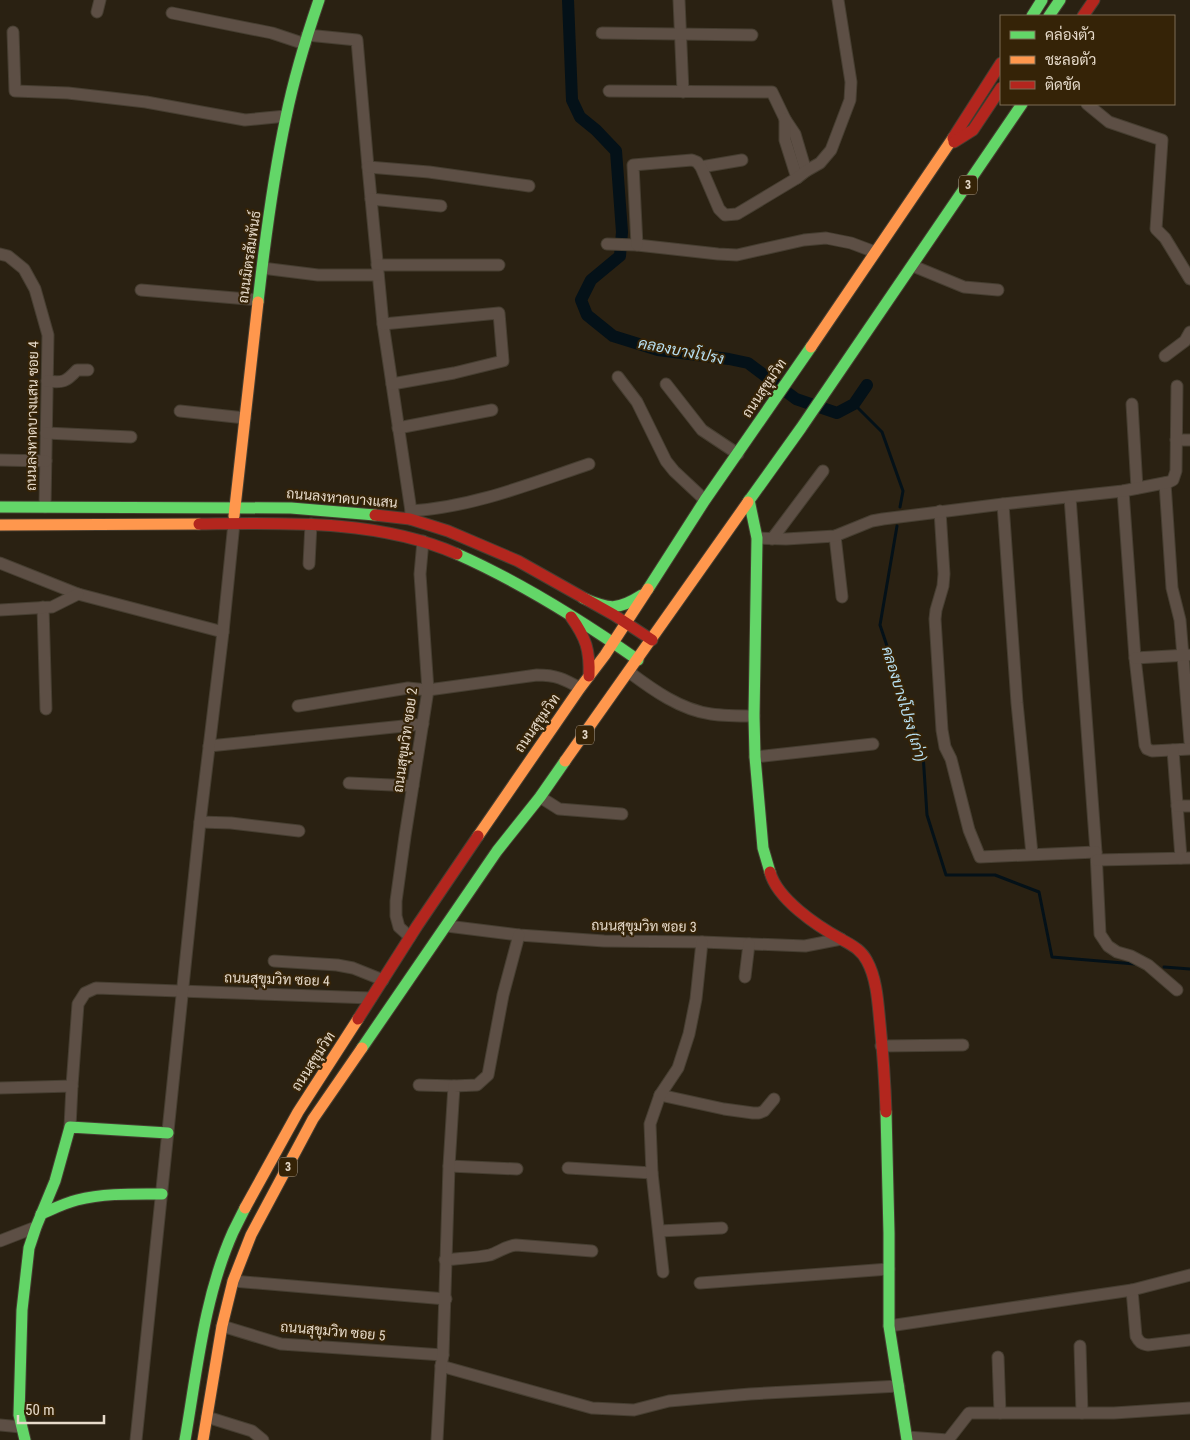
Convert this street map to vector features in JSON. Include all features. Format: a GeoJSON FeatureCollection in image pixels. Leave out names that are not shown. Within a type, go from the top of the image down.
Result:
{"type":"FeatureCollection","features":[{"type":"Feature","properties":{"kind":"main road","name":"ถนนมิตรสัมพันธ์"},"geometry":{"type":"LineString","coordinates":[[234,523],[258,300],[276,170],[286,116],[306,39],[319,0]]}},
{"type":"Feature","properties":{"kind":"main road"},"geometry":{"type":"LineString","coordinates":[[1033,15],[1042,0]]}},
{"type":"Feature","properties":{"kind":"main road"},"geometry":{"type":"LineString","coordinates":[[1050,15],[1060,0]]}},
{"type":"Feature","properties":{"kind":"main road"},"geometry":{"type":"LineString","coordinates":[[1084,15],[1094,0]]}},
{"type":"Feature","properties":{"kind":"main road","name":"ถนนสุขุมวิท"},"geometry":{"type":"LineString","coordinates":[[185,1440],[208,1310],[219,1271],[233,1232],[298,1112],[410,937],[504,796],[626,623],[705,500],[948,146],[1000,66]]}},
{"type":"Feature","properties":{"kind":"main road"},"geometry":{"type":"LineString","coordinates":[[948,146],[973,130],[1000,90]]}},
{"type":"Feature","properties":{"kind":"main road","name":"3"},"geometry":{"type":"LineString","coordinates":[[203,1440],[222,1326],[233,1281],[251,1236],[313,1119],[497,851],[540,797],[801,428],[1021,105]]}},
{"type":"Feature","properties":{"kind":"main road"},"geometry":{"type":"LineString","coordinates":[[749,500],[757,538],[754,716],[755,757],[763,848],[771,877],[786,900],[812,920],[854,945],[867,960],[877,991],[884,1075],[889,1269],[888,1326],[907,1438]]}},
{"type":"Feature","properties":{"kind":"main road","name":"ถนนลงหาดบางแสน"},"geometry":{"type":"LineString","coordinates":[[0,507],[291,508],[410,515],[518,561],[652,640]]}},
{"type":"Feature","properties":{"kind":"main road","name":"ถนนลงหาดบางแสน"},"geometry":{"type":"LineString","coordinates":[[0,526],[290,523],[395,534],[423,541],[461,555],[571,616],[638,660]]}},
{"type":"Feature","properties":{"kind":"main road"},"geometry":{"type":"LineString","coordinates":[[583,598],[611,608],[622,607],[646,592]]}},
{"type":"Feature","properties":{"kind":"main road"},"geometry":{"type":"LineString","coordinates":[[571,616],[587,643],[589,676]]}},
{"type":"Feature","properties":{"kind":"main road"},"geometry":{"type":"LineString","coordinates":[[25,1440],[20,1427],[19,1415],[22,1310],[29,1248],[41,1214],[56,1181],[70,1127],[168,1133]]}},
{"type":"Feature","properties":{"kind":"main road"},"geometry":{"type":"LineString","coordinates":[[41,1214],[81,1199],[109,1195],[162,1194]]}},
{"type":"Feature","properties":{"kind":"street"},"geometry":{"type":"LineString","coordinates":[[97,12],[100,0]]}},
{"type":"Feature","properties":{"kind":"street"},"geometry":{"type":"LineString","coordinates":[[679,0],[683,92]]}},
{"type":"Feature","properties":{"kind":"street"},"geometry":{"type":"LineString","coordinates":[[632,245],[633,165],[692,160],[697,162],[701,167],[719,209],[725,214],[737,214],[820,163],[830,150],[850,100],[851,82],[838,0]]}},
{"type":"Feature","properties":{"kind":"street"},"geometry":{"type":"LineString","coordinates":[[172,13],[306,39],[357,40],[383,324],[410,515],[487,498],[589,464]]}},
{"type":"Feature","properties":{"kind":"street"},"geometry":{"type":"LineString","coordinates":[[13,32],[15,91],[68,93],[146,102],[244,120],[286,116]]}},
{"type":"Feature","properties":{"kind":"street"},"geometry":{"type":"LineString","coordinates":[[602,33],[752,35]]}},
{"type":"Feature","properties":{"kind":"street"},"geometry":{"type":"LineString","coordinates":[[609,91],[772,92],[785,119],[785,140],[802,175]]}},
{"type":"Feature","properties":{"kind":"street"},"geometry":{"type":"LineString","coordinates":[[1088,105],[1109,122],[1162,140],[1156,229],[1165,238],[1190,279]]}},
{"type":"Feature","properties":{"kind":"street"},"geometry":{"type":"LineString","coordinates":[[701,167],[742,160]]}},
{"type":"Feature","properties":{"kind":"street"},"geometry":{"type":"LineString","coordinates":[[368,166],[429,172],[529,186]]}},
{"type":"Feature","properties":{"kind":"street"},"geometry":{"type":"LineString","coordinates":[[371,199],[441,206]]}},
{"type":"Feature","properties":{"kind":"street"},"geometry":{"type":"LineString","coordinates":[[608,244],[737,255],[804,240],[826,238],[851,243],[874,252]]}},
{"type":"Feature","properties":{"kind":"street","name":"ถนนลงหาดบางแสน ซอย 4"},"geometry":{"type":"LineString","coordinates":[[0,254],[8,256],[24,268],[35,289],[48,335],[45,507]]}},
{"type":"Feature","properties":{"kind":"street"},"geometry":{"type":"LineString","coordinates":[[262,268],[318,275],[378,270],[498,265]]}},
{"type":"Feature","properties":{"kind":"street"},"geometry":{"type":"LineString","coordinates":[[913,266],[964,287],[998,290]]}},
{"type":"Feature","properties":{"kind":"street"},"geometry":{"type":"LineString","coordinates":[[141,290],[258,300]]}},
{"type":"Feature","properties":{"kind":"street"},"geometry":{"type":"LineString","coordinates":[[383,324],[499,313],[503,361],[454,373],[392,384]]}},
{"type":"Feature","properties":{"kind":"street"},"geometry":{"type":"LineString","coordinates":[[1165,356],[1185,341],[1190,332]]}},
{"type":"Feature","properties":{"kind":"street"},"geometry":{"type":"LineString","coordinates":[[47,381],[60,382],[68,379],[77,370],[88,370]]}},
{"type":"Feature","properties":{"kind":"street"},"geometry":{"type":"LineString","coordinates":[[618,377],[636,402],[666,461],[705,500]]}},
{"type":"Feature","properties":{"kind":"street"},"geometry":{"type":"LineString","coordinates":[[666,384],[702,430],[738,454]]}},
{"type":"Feature","properties":{"kind":"street"},"geometry":{"type":"LineString","coordinates":[[757,538],[835,536],[872,521],[882,519],[1123,491],[1165,483],[1173,480],[1175,476],[1177,386]]}},
{"type":"Feature","properties":{"kind":"street"},"geometry":{"type":"LineString","coordinates":[[1132,404],[1137,488]]}},
{"type":"Feature","properties":{"kind":"street"},"geometry":{"type":"LineString","coordinates":[[398,428],[492,410]]}},
{"type":"Feature","properties":{"kind":"street"},"geometry":{"type":"LineString","coordinates":[[180,411],[245,418]]}},
{"type":"Feature","properties":{"kind":"street"},"geometry":{"type":"LineString","coordinates":[[46,433],[131,437]]}},
{"type":"Feature","properties":{"kind":"street"},"geometry":{"type":"LineString","coordinates":[[1176,440],[1190,440]]}},
{"type":"Feature","properties":{"kind":"street"},"geometry":{"type":"LineString","coordinates":[[0,460],[46,461]]}},
{"type":"Feature","properties":{"kind":"street"},"geometry":{"type":"LineString","coordinates":[[772,539],[823,471]]}},
{"type":"Feature","properties":{"kind":"street"},"geometry":{"type":"LineString","coordinates":[[1165,483],[1172,588],[1186,655],[1190,742]]}},
{"type":"Feature","properties":{"kind":"street"},"geometry":{"type":"LineString","coordinates":[[1123,491],[1135,658],[1145,745],[1147,749],[1152,751],[1190,748]]}},
{"type":"Feature","properties":{"kind":"street"},"geometry":{"type":"LineString","coordinates":[[1070,497],[1100,934],[1108,946],[1117,952],[1131,956],[1148,965],[1177,990]]}},
{"type":"Feature","properties":{"kind":"street"},"geometry":{"type":"LineString","coordinates":[[1003,504],[1017,703],[1032,854]]}},
{"type":"Feature","properties":{"kind":"street"},"geometry":{"type":"LineString","coordinates":[[940,511],[944,574],[935,619],[942,730],[968,830],[980,857],[1032,854],[1186,858],[1177,806],[1173,750]]}},
{"type":"Feature","properties":{"kind":"street"},"geometry":{"type":"LineString","coordinates":[[136,1440],[200,822],[234,523]]}},
{"type":"Feature","properties":{"kind":"street"},"geometry":{"type":"LineString","coordinates":[[309,564],[310,524]]}},
{"type":"Feature","properties":{"kind":"street"},"geometry":{"type":"LineString","coordinates":[[835,536],[842,597]]}},
{"type":"Feature","properties":{"kind":"street","name":"ถนนสุขุมวิท ซอย 2"},"geometry":{"type":"LineString","coordinates":[[410,937],[399,927],[396,916],[396,901],[428,690],[420,574],[423,541]]}},
{"type":"Feature","properties":{"kind":"street"},"geometry":{"type":"LineString","coordinates":[[0,563],[78,594],[222,632]]}},
{"type":"Feature","properties":{"kind":"street"},"geometry":{"type":"LineString","coordinates":[[0,610],[52,607],[78,594]]}},
{"type":"Feature","properties":{"kind":"street"},"geometry":{"type":"LineString","coordinates":[[43,607],[46,709]]}},
{"type":"Feature","properties":{"kind":"street"},"geometry":{"type":"LineString","coordinates":[[1135,658],[1186,655]]}},
{"type":"Feature","properties":{"kind":"street"},"geometry":{"type":"LineString","coordinates":[[629,672],[667,698],[692,709],[711,714],[754,716]]}},
{"type":"Feature","properties":{"kind":"street"},"geometry":{"type":"LineString","coordinates":[[298,706],[408,688],[428,690],[537,675],[551,675],[563,678],[580,688]]}},
{"type":"Feature","properties":{"kind":"street"},"geometry":{"type":"LineString","coordinates":[[209,746],[423,724]]}},
{"type":"Feature","properties":{"kind":"street"},"geometry":{"type":"LineString","coordinates":[[755,757],[873,744]]}},
{"type":"Feature","properties":{"kind":"street"},"geometry":{"type":"LineString","coordinates":[[349,783],[413,786]]}},
{"type":"Feature","properties":{"kind":"street"},"geometry":{"type":"LineString","coordinates":[[540,797],[559,809],[622,814]]}},
{"type":"Feature","properties":{"kind":"street"},"geometry":{"type":"LineString","coordinates":[[1177,806],[1190,806]]}},
{"type":"Feature","properties":{"kind":"street"},"geometry":{"type":"LineString","coordinates":[[200,822],[232,823],[299,831]]}},
{"type":"Feature","properties":{"kind":"street","name":"ถนนสุขุมวิท ซอย 3"},"geometry":{"type":"LineString","coordinates":[[447,926],[519,936],[604,941],[805,946],[841,939]]}},
{"type":"Feature","properties":{"kind":"street"},"geometry":{"type":"LineString","coordinates":[[419,1085],[477,1085],[488,1075],[503,995],[519,936]]}},
{"type":"Feature","properties":{"kind":"street"},"geometry":{"type":"LineString","coordinates":[[663,1272],[652,1173],[650,1124],[660,1095],[678,1068],[689,1034],[696,999],[702,942]]}},
{"type":"Feature","properties":{"kind":"street"},"geometry":{"type":"LineString","coordinates":[[744,977],[749,944]]}},
{"type":"Feature","properties":{"kind":"street"},"geometry":{"type":"LineString","coordinates":[[274,961],[337,965],[353,968],[382,980]]}},
{"type":"Feature","properties":{"kind":"street","name":"ถนนสุขุมวิท ซอย 4"},"geometry":{"type":"LineString","coordinates":[[70,1127],[78,1004],[85,993],[96,988],[371,998]]}},
{"type":"Feature","properties":{"kind":"street"},"geometry":{"type":"LineString","coordinates":[[881,1046],[963,1045]]}},
{"type":"Feature","properties":{"kind":"street"},"geometry":{"type":"LineString","coordinates":[[0,1088],[72,1086]]}},
{"type":"Feature","properties":{"kind":"street"},"geometry":{"type":"LineString","coordinates":[[437,1440],[446,1299],[449,1166],[454,1086]]}},
{"type":"Feature","properties":{"kind":"street"},"geometry":{"type":"LineString","coordinates":[[660,1095],[724,1109],[753,1113],[764,1111],[774,1099]]}},
{"type":"Feature","properties":{"kind":"street"},"geometry":{"type":"LineString","coordinates":[[449,1166],[517,1169]]}},
{"type":"Feature","properties":{"kind":"street"},"geometry":{"type":"LineString","coordinates":[[568,1168],[652,1173]]}},
{"type":"Feature","properties":{"kind":"street"},"geometry":{"type":"LineString","coordinates":[[0,1242],[36,1227]]}},
{"type":"Feature","properties":{"kind":"street"},"geometry":{"type":"LineString","coordinates":[[658,1231],[722,1228]]}},
{"type":"Feature","properties":{"kind":"street"},"geometry":{"type":"LineString","coordinates":[[446,1260],[488,1255],[516,1245],[592,1251]]}},
{"type":"Feature","properties":{"kind":"street"},"geometry":{"type":"LineString","coordinates":[[700,1283],[889,1269]]}},
{"type":"Feature","properties":{"kind":"street"},"geometry":{"type":"LineString","coordinates":[[888,1326],[1132,1290],[1190,1275]]}},
{"type":"Feature","properties":{"kind":"street"},"geometry":{"type":"LineString","coordinates":[[233,1281],[446,1299]]}},
{"type":"Feature","properties":{"kind":"street"},"geometry":{"type":"LineString","coordinates":[[1132,1290],[1136,1336],[1142,1344],[1148,1346],[1190,1340]]}},
{"type":"Feature","properties":{"kind":"street","name":"ถนนสุขุมวิท ซอย 5"},"geometry":{"type":"LineString","coordinates":[[222,1326],[281,1344],[442,1360],[592,1408],[634,1410],[669,1401],[750,1394],[899,1386]]}},
{"type":"Feature","properties":{"kind":"street"},"geometry":{"type":"LineString","coordinates":[[1080,1346],[1082,1413]]}},
{"type":"Feature","properties":{"kind":"street"},"geometry":{"type":"LineString","coordinates":[[998,1357],[1000,1413]]}},
{"type":"Feature","properties":{"kind":"street"},"geometry":{"type":"LineString","coordinates":[[907,1438],[948,1440],[969,1413],[1114,1413],[1190,1408]]}},
{"type":"Feature","properties":{"kind":"street"},"geometry":{"type":"LineString","coordinates":[[207,1417],[252,1431],[263,1440]]}},
{"type":"Feature","properties":{"kind":"street"},"geometry":{"type":"LineString","coordinates":[[0,1425],[20,1427]]}},
{"type":"Feature","properties":{"kind":"waterway","name":"คลองบางโปรง"},"geometry":{"type":"LineString","coordinates":[[568,0],[572,100],[580,117],[596,130],[616,151],[622,232],[620,256],[591,280],[581,300],[587,315],[613,336],[658,350],[748,363],[796,399],[837,413],[854,404],[867,385]]}},
{"type":"Feature","properties":{"kind":"waterway","name":"คลองบางโปรง (เก่า)"},"geometry":{"type":"LineString","coordinates":[[854,404],[882,432],[903,491],[900,507]]}},
{"type":"Feature","properties":{"kind":"waterway","name":"คลองบางโปรง (เก่า)"},"geometry":{"type":"LineString","coordinates":[[897,526],[880,625],[923,754],[927,815],[946,875],[995,875],[1039,892],[1052,957],[1135,964]]}},
{"type":"Feature","properties":{"kind":"waterway","name":"คลองบางโปรง (เก่า)"},"geometry":{"type":"LineString","coordinates":[[1164,967],[1190,969]]}},
{"type":"Feature","properties":{"kind":"traffic: fast"},"geometry":{"type":"LineString","coordinates":[[258,302],[281,140],[305,43],[319,0]]}},
{"type":"Feature","properties":{"kind":"traffic: fast"},"geometry":{"type":"LineString","coordinates":[[1033,15],[1042,0]]}},
{"type":"Feature","properties":{"kind":"traffic: fast"},"geometry":{"type":"LineString","coordinates":[[1050,15],[1060,0]]}},
{"type":"Feature","properties":{"kind":"traffic: fast"},"geometry":{"type":"LineString","coordinates":[[748,502],[801,428],[1021,105]]}},
{"type":"Feature","properties":{"kind":"traffic: fast"},"geometry":{"type":"LineString","coordinates":[[648,589],[705,500],[811,347]]}},
{"type":"Feature","properties":{"kind":"traffic: fast"},"geometry":{"type":"LineString","coordinates":[[749,500],[757,538],[755,757],[763,848],[770,872]]}},
{"type":"Feature","properties":{"kind":"traffic: fast"},"geometry":{"type":"LineString","coordinates":[[0,507],[291,508],[375,515]]}},
{"type":"Feature","properties":{"kind":"traffic: fast"},"geometry":{"type":"LineString","coordinates":[[457,554],[550,602],[638,660]]}},
{"type":"Feature","properties":{"kind":"traffic: fast"},"geometry":{"type":"LineString","coordinates":[[583,598],[613,607],[626,604],[642,595]]}},
{"type":"Feature","properties":{"kind":"traffic: fast"},"geometry":{"type":"LineString","coordinates":[[362,1048],[497,851],[540,797],[565,761]]}},
{"type":"Feature","properties":{"kind":"traffic: fast"},"geometry":{"type":"LineString","coordinates":[[886,1112],[889,1326],[907,1440]]}},
{"type":"Feature","properties":{"kind":"traffic: fast"},"geometry":{"type":"LineString","coordinates":[[25,1440],[19,1415],[22,1310],[29,1248],[55,1181],[70,1127],[168,1133]]}},
{"type":"Feature","properties":{"kind":"traffic: fast"},"geometry":{"type":"LineString","coordinates":[[41,1214],[77,1200],[98,1196],[162,1194]]}},
{"type":"Feature","properties":{"kind":"traffic: fast"},"geometry":{"type":"LineString","coordinates":[[185,1440],[208,1308],[223,1257],[245,1208]]}},
{"type":"Feature","properties":{"kind":"traffic: slow"},"geometry":{"type":"LineString","coordinates":[[811,347],[953,138]]}},
{"type":"Feature","properties":{"kind":"traffic: slow"},"geometry":{"type":"LineString","coordinates":[[234,516],[258,302]]}},
{"type":"Feature","properties":{"kind":"traffic: slow"},"geometry":{"type":"LineString","coordinates":[[565,761],[748,502]]}},
{"type":"Feature","properties":{"kind":"traffic: slow"},"geometry":{"type":"LineString","coordinates":[[0,525],[199,524]]}},
{"type":"Feature","properties":{"kind":"traffic: slow"},"geometry":{"type":"LineString","coordinates":[[478,836],[580,688],[605,655],[648,589]]}},
{"type":"Feature","properties":{"kind":"traffic: slow"},"geometry":{"type":"LineString","coordinates":[[245,1208],[298,1112],[358,1019]]}},
{"type":"Feature","properties":{"kind":"traffic: slow"},"geometry":{"type":"LineString","coordinates":[[203,1440],[222,1326],[233,1281],[251,1235],[313,1119],[362,1048]]}},
{"type":"Feature","properties":{"kind":"traffic: jam"},"geometry":{"type":"LineString","coordinates":[[1084,15],[1094,0]]}},
{"type":"Feature","properties":{"kind":"traffic: jam"},"geometry":{"type":"LineString","coordinates":[[953,138],[1000,65]]}},
{"type":"Feature","properties":{"kind":"traffic: jam"},"geometry":{"type":"LineString","coordinates":[[954,142],[973,130],[1000,90]]}},
{"type":"Feature","properties":{"kind":"traffic: jam"},"geometry":{"type":"LineString","coordinates":[[375,515],[410,519],[448,531],[518,561],[614,615],[652,640]]}},
{"type":"Feature","properties":{"kind":"traffic: jam"},"geometry":{"type":"LineString","coordinates":[[199,524],[297,524],[363,529],[395,534],[457,554]]}},
{"type":"Feature","properties":{"kind":"traffic: jam"},"geometry":{"type":"LineString","coordinates":[[571,617],[580,631],[588,651],[589,676]]}},
{"type":"Feature","properties":{"kind":"traffic: jam"},"geometry":{"type":"LineString","coordinates":[[358,1019],[417,926],[478,836]]}},
{"type":"Feature","properties":{"kind":"traffic: jam"},"geometry":{"type":"LineString","coordinates":[[770,872],[774,882],[789,902],[821,927],[856,948],[867,961],[873,976],[878,1000],[886,1112]]}}]}
